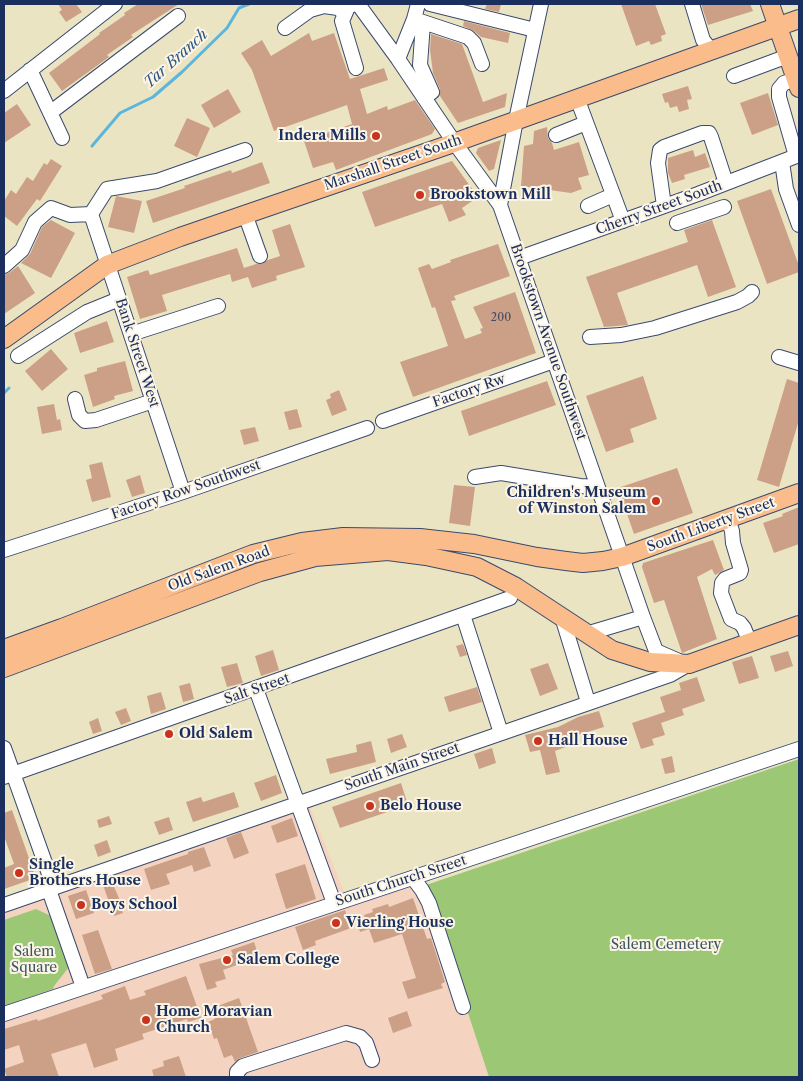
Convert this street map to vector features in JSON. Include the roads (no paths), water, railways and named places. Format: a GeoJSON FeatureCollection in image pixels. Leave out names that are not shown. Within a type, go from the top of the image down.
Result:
{"type":"FeatureCollection","features":[{"type":"Feature","properties":{"kind":"main road"},"geometry":{"type":"LineString","coordinates":[[770,4],[798,83]]}},
{"type":"Feature","properties":{"kind":"main road","name":"Marshall Street South"},"geometry":{"type":"LineString","coordinates":[[4,339],[107,265],[180,236],[454,142],[799,19]]}},
{"type":"Feature","properties":{"kind":"main road","name":"South Liberty Street"},"geometry":{"type":"LineString","coordinates":[[622,557],[730,525],[799,494]]}},
{"type":"Feature","properties":{"kind":"main road","name":"Old Salem Road"},"geometry":{"type":"LineString","coordinates":[[4,649],[253,554],[302,542],[343,537],[402,537],[474,544],[538,557],[583,562],[603,562],[622,557]]}},
{"type":"Feature","properties":{"kind":"main road","name":"Old Salem Road"},"geometry":{"type":"LineString","coordinates":[[4,668],[260,572],[315,557],[388,551],[426,556],[477,567],[516,587],[612,650],[650,662],[689,664]]}},
{"type":"Feature","properties":{"kind":"main road","name":"South Main Street"},"geometry":{"type":"LineString","coordinates":[[689,664],[799,625]]}},
{"type":"Feature","properties":{"kind":"street"},"geometry":{"type":"LineString","coordinates":[[4,91],[114,4]]}},
{"type":"Feature","properties":{"kind":"street"},"geometry":{"type":"LineString","coordinates":[[418,4],[420,64],[432,92],[424,98]]}},
{"type":"Feature","properties":{"kind":"street"},"geometry":{"type":"LineString","coordinates":[[430,4],[476,9],[535,30]]}},
{"type":"Feature","properties":{"kind":"street"},"geometry":{"type":"LineString","coordinates":[[500,205],[540,4]]}},
{"type":"Feature","properties":{"kind":"street"},"geometry":{"type":"LineString","coordinates":[[692,4],[703,40],[711,50]]}},
{"type":"Feature","properties":{"kind":"street"},"geometry":{"type":"LineString","coordinates":[[285,28],[310,10],[324,6],[352,7]]}},
{"type":"Feature","properties":{"kind":"street"},"geometry":{"type":"LineString","coordinates":[[352,7],[398,59],[454,142],[500,205]]}},
{"type":"Feature","properties":{"kind":"street"},"geometry":{"type":"LineString","coordinates":[[352,7],[342,21],[356,68]]}},
{"type":"Feature","properties":{"kind":"street"},"geometry":{"type":"LineString","coordinates":[[51,112],[178,16]]}},
{"type":"Feature","properties":{"kind":"street"},"geometry":{"type":"LineString","coordinates":[[398,59],[418,21]]}},
{"type":"Feature","properties":{"kind":"street"},"geometry":{"type":"LineString","coordinates":[[418,21],[468,37],[474,43],[482,64]]}},
{"type":"Feature","properties":{"kind":"street"},"geometry":{"type":"LineString","coordinates":[[734,76],[788,56]]}},
{"type":"Feature","properties":{"kind":"street"},"geometry":{"type":"LineString","coordinates":[[411,78],[420,64]]}},
{"type":"Feature","properties":{"kind":"street"},"geometry":{"type":"LineString","coordinates":[[30,70],[62,138]]}},
{"type":"Feature","properties":{"kind":"street"},"geometry":{"type":"LineString","coordinates":[[798,83],[784,83],[779,88],[778,98],[798,156]]}},
{"type":"Feature","properties":{"kind":"street"},"geometry":{"type":"LineString","coordinates":[[577,98],[623,221]]}},
{"type":"Feature","properties":{"kind":"street"},"geometry":{"type":"LineString","coordinates":[[556,135],[586,123]]}},
{"type":"Feature","properties":{"kind":"street"},"geometry":{"type":"LineString","coordinates":[[664,206],[658,164],[660,150],[702,132],[709,133],[711,137],[726,183]]}},
{"type":"Feature","properties":{"kind":"street"},"geometry":{"type":"LineString","coordinates":[[4,266],[22,250],[35,222],[51,208],[70,215],[91,214],[106,190],[158,181],[245,150]]}},
{"type":"Feature","properties":{"kind":"street","name":"Cherry Street South"},"geometry":{"type":"LineString","coordinates":[[519,258],[798,156]]}},
{"type":"Feature","properties":{"kind":"street"},"geometry":{"type":"LineString","coordinates":[[782,162],[786,189],[799,225]]}},
{"type":"Feature","properties":{"kind":"street"},"geometry":{"type":"LineString","coordinates":[[588,206],[613,195]]}},
{"type":"Feature","properties":{"kind":"street","name":"Brookstown Avenue Southwest"},"geometry":{"type":"LineString","coordinates":[[500,205],[656,651],[689,664]]}},
{"type":"Feature","properties":{"kind":"street"},"geometry":{"type":"LineString","coordinates":[[677,223],[724,207]]}},
{"type":"Feature","properties":{"kind":"street","name":"Bank Street West"},"geometry":{"type":"LineString","coordinates":[[91,214],[183,492]]}},
{"type":"Feature","properties":{"kind":"street"},"geometry":{"type":"LineString","coordinates":[[245,214],[260,256]]}},
{"type":"Feature","properties":{"kind":"street"},"geometry":{"type":"LineString","coordinates":[[590,337],[655,328],[737,302],[752,292]]}},
{"type":"Feature","properties":{"kind":"street"},"geometry":{"type":"LineString","coordinates":[[18,356],[87,312],[119,299]]}},
{"type":"Feature","properties":{"kind":"street"},"geometry":{"type":"LineString","coordinates":[[131,334],[218,306]]}},
{"type":"Feature","properties":{"kind":"street"},"geometry":{"type":"LineString","coordinates":[[779,358],[799,363]]}},
{"type":"Feature","properties":{"kind":"street","name":"Factory Rw"},"geometry":{"type":"LineString","coordinates":[[383,421],[554,361]]}},
{"type":"Feature","properties":{"kind":"street"},"geometry":{"type":"LineString","coordinates":[[75,399],[79,415],[86,421],[96,420],[153,402]]}},
{"type":"Feature","properties":{"kind":"street","name":"Factory Row Southwest"},"geometry":{"type":"LineString","coordinates":[[4,550],[183,492],[367,428]]}},
{"type":"Feature","properties":{"kind":"street"},"geometry":{"type":"LineString","coordinates":[[475,477],[501,473],[580,486],[598,487]]}},
{"type":"Feature","properties":{"kind":"street"},"geometry":{"type":"LineString","coordinates":[[730,525],[733,543],[742,570],[740,573],[725,578],[722,583],[721,593],[730,619],[740,623],[750,643]]}},
{"type":"Feature","properties":{"kind":"street","name":"Salt Street"},"geometry":{"type":"LineString","coordinates":[[8,775],[510,598]]}},
{"type":"Feature","properties":{"kind":"street"},"geometry":{"type":"LineString","coordinates":[[463,615],[501,733]]}},
{"type":"Feature","properties":{"kind":"street"},"geometry":{"type":"LineString","coordinates":[[586,634],[643,616]]}},
{"type":"Feature","properties":{"kind":"street"},"geometry":{"type":"LineString","coordinates":[[562,617],[588,702]]}},
{"type":"Feature","properties":{"kind":"street","name":"South Main Street"},"geometry":{"type":"LineString","coordinates":[[4,905],[670,675],[689,664]]}},
{"type":"Feature","properties":{"kind":"street"},"geometry":{"type":"LineString","coordinates":[[256,689],[334,903]]}},
{"type":"Feature","properties":{"kind":"street"},"geometry":{"type":"LineString","coordinates":[[4,748],[8,775],[51,889],[83,987]]}},
{"type":"Feature","properties":{"kind":"street","name":"South Church Street"},"geometry":{"type":"LineString","coordinates":[[4,1014],[799,749]]}},
{"type":"Feature","properties":{"kind":"street"},"geometry":{"type":"LineString","coordinates":[[413,878],[429,903],[463,1007]]}},
{"type":"Feature","properties":{"kind":"street"},"geometry":{"type":"LineString","coordinates":[[237,1077],[237,1072],[243,1066],[346,1032],[360,1037],[366,1043],[372,1060]]}},
{"type":"Feature","properties":{"kind":"waterway","name":"Tar Branch"},"geometry":{"type":"LineString","coordinates":[[92,146],[120,113],[153,97],[227,28],[239,8],[249,4]]}},
{"type":"Feature","properties":{"kind":"waterway","name":"Tar Branch"},"geometry":{"type":"LineString","coordinates":[[4,393],[9,388]]}},
{"type":"Feature","properties":{"kind":"place","name":"Indera Mills"},"geometry":{"type":"Point","coordinates":[376,136]}},
{"type":"Feature","properties":{"kind":"place","name":"Brookstown Mill"},"geometry":{"type":"Point","coordinates":[420,195]}},
{"type":"Feature","properties":{"kind":"place","name":"Children's Museum of Winston Salem"},"geometry":{"type":"Point","coordinates":[656,501]}},
{"type":"Feature","properties":{"kind":"place","name":"Old Salem"},"geometry":{"type":"Point","coordinates":[169,734]}},
{"type":"Feature","properties":{"kind":"place","name":"Hall House"},"geometry":{"type":"Point","coordinates":[538,741]}},
{"type":"Feature","properties":{"kind":"place","name":"Belo House"},"geometry":{"type":"Point","coordinates":[370,806]}},
{"type":"Feature","properties":{"kind":"place","name":"Single Brothers House"},"geometry":{"type":"Point","coordinates":[19,873]}},
{"type":"Feature","properties":{"kind":"place","name":"Boys School"},"geometry":{"type":"Point","coordinates":[81,905]}},
{"type":"Feature","properties":{"kind":"place","name":"Vierling House"},"geometry":{"type":"Point","coordinates":[336,923]}},
{"type":"Feature","properties":{"kind":"place","name":"Salem College"},"geometry":{"type":"Point","coordinates":[227,960]}},
{"type":"Feature","properties":{"kind":"place","name":"Home Moravian Church"},"geometry":{"type":"Point","coordinates":[146,1020]}},
{"type":"Feature","properties":{"kind":"park label","name":"Salem Cemetery"},"geometry":{"type":"Point","coordinates":[666,945]}},
{"type":"Feature","properties":{"kind":"park label","name":"Salem Square"},"geometry":{"type":"Point","coordinates":[34,960]}}]}
